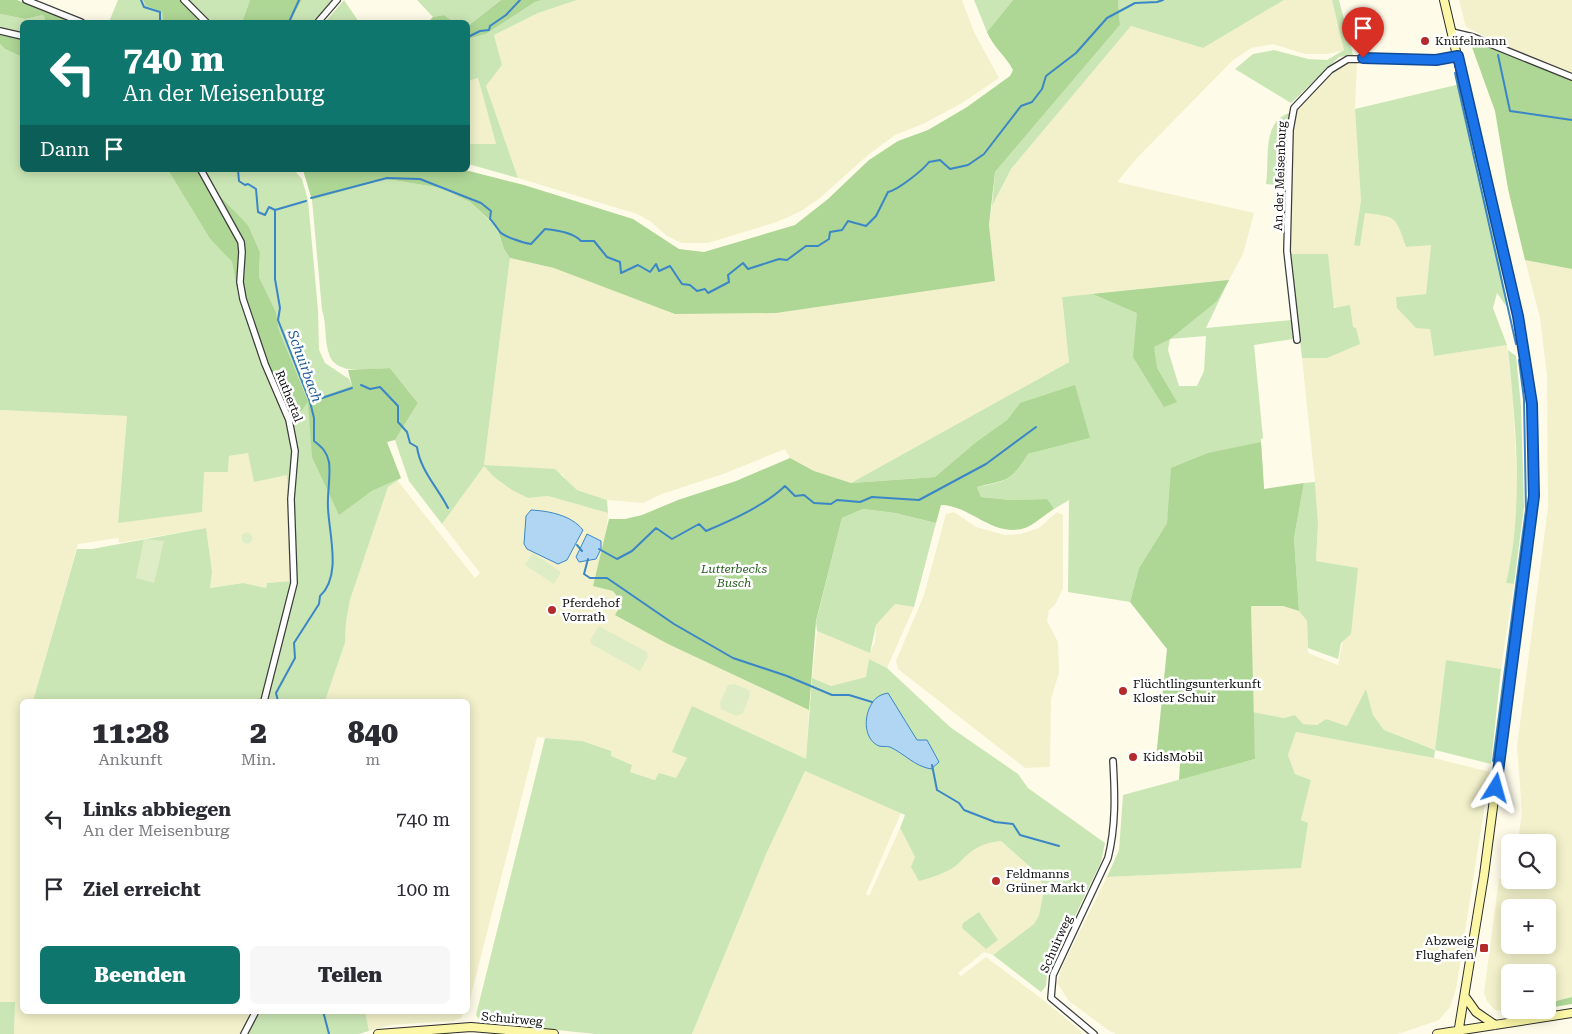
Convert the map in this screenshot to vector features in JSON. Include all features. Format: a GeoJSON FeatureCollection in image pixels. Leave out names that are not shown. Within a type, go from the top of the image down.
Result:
{"type":"FeatureCollection","features":[{"type":"Feature","properties":{"kind":"main road"},"geometry":{"type":"LineString","coordinates":[[1444,0],[1518,316],[1532,404],[1534,496],[1484,875],[1466,998],[1458,1032]]}},
{"type":"Feature","properties":{"kind":"main road"},"geometry":{"type":"LineString","coordinates":[[1466,998],[1476,1012],[1495,1025]]}},
{"type":"Feature","properties":{"kind":"main road"},"geometry":{"type":"LineString","coordinates":[[1436,1034],[1572,1013]]}},
{"type":"Feature","properties":{"kind":"main road"},"geometry":{"type":"LineString","coordinates":[[1484,1034],[1495,1025]]}},
{"type":"Feature","properties":{"kind":"main road","name":"Schuirweg"},"geometry":{"type":"LineString","coordinates":[[378,1034],[471,1027],[554,1034]]}},
{"type":"Feature","properties":{"kind":"street"},"geometry":{"type":"LineString","coordinates":[[26,0],[76,20]]}},
{"type":"Feature","properties":{"kind":"street"},"geometry":{"type":"LineString","coordinates":[[184,0],[204,20]]}},
{"type":"Feature","properties":{"kind":"street"},"geometry":{"type":"LineString","coordinates":[[320,20],[337,0]]}},
{"type":"Feature","properties":{"kind":"street"},"geometry":{"type":"LineString","coordinates":[[0,30],[20,35]]}},
{"type":"Feature","properties":{"kind":"street"},"geometry":{"type":"LineString","coordinates":[[1452,32],[1473,37],[1572,77]]}},
{"type":"Feature","properties":{"kind":"street","name":"An der Meisenburg"},"geometry":{"type":"LineString","coordinates":[[1296,340],[1287,251],[1290,130],[1294,108],[1330,70],[1348,59],[1436,60],[1458,56]]}},
{"type":"Feature","properties":{"kind":"street","name":"Ruthertal"},"geometry":{"type":"LineString","coordinates":[[202,172],[240,242],[242,252],[240,282],[242,300],[268,372],[289,420],[294,442],[295,461],[290,499],[294,583],[265,699]]}},
{"type":"Feature","properties":{"kind":"street","name":"Schuirweg"},"geometry":{"type":"LineString","coordinates":[[1094,1034],[1051,998],[1051,983],[1108,858],[1113,838],[1115,807],[1113,761]]}},
{"type":"Feature","properties":{"kind":"street"},"geometry":{"type":"LineString","coordinates":[[244,1034],[254,1014]]}},
{"type":"Feature","properties":{"kind":"green space"},"geometry":{"type":"Polygon","coordinates":[[[0,0],[17,0],[67,20],[45,20],[43,15],[25,19],[0,14],[0,0]]]}},
{"type":"Feature","properties":{"kind":"green space"},"geometry":{"type":"Polygon","coordinates":[[[118,0],[143,0],[146,6],[162,12],[163,20],[110,20],[118,0]]]}},
{"type":"Feature","properties":{"kind":"green space"},"geometry":{"type":"Polygon","coordinates":[[[143,0],[181,0],[200,20],[163,20],[162,12],[146,6],[143,0]]]}},
{"type":"Feature","properties":{"kind":"green space"},"geometry":{"type":"Polygon","coordinates":[[[187,0],[250,0],[243,20],[207,20],[187,0]]]}},
{"type":"Feature","properties":{"kind":"green space"},"geometry":{"type":"Polygon","coordinates":[[[250,0],[302,0],[291,20],[243,20],[250,0]]]}},
{"type":"Feature","properties":{"kind":"green space"},"geometry":{"type":"Polygon","coordinates":[[[302,0],[335,0],[318,20],[291,20],[302,0]]]}},
{"type":"Feature","properties":{"kind":"green space"},"geometry":{"type":"Polygon","coordinates":[[[344,0],[358,20],[327,20],[344,0]]]}},
{"type":"Feature","properties":{"kind":"green space"},"geometry":{"type":"Polygon","coordinates":[[[417,0],[501,0],[470,24],[470,20],[451,20],[444,15],[433,17],[417,0]]]}},
{"type":"Feature","properties":{"kind":"green space"},"geometry":{"type":"Polygon","coordinates":[[[501,0],[542,0],[535,2],[486,34],[470,38],[470,24],[501,0]]]}},
{"type":"Feature","properties":{"kind":"green space"},"geometry":{"type":"Polygon","coordinates":[[[542,0],[577,0],[538,13],[494,35],[502,65],[486,86],[518,178],[470,165],[470,144],[496,144],[478,78],[470,80],[470,38],[486,34],[535,2],[542,0]]]}},
{"type":"Feature","properties":{"kind":"green space"},"geometry":{"type":"Polygon","coordinates":[[[577,0],[962,0],[974,32],[999,78],[962,103],[925,123],[895,135],[868,155],[820,198],[801,211],[777,222],[708,243],[682,243],[667,236],[650,221],[637,214],[518,178],[486,86],[502,65],[494,35],[538,13],[577,0]]]}},
{"type":"Feature","properties":{"kind":"green space"},"geometry":{"type":"Polygon","coordinates":[[[974,0],[1013,0],[987,32],[974,0]]]}},
{"type":"Feature","properties":{"kind":"green space"},"geometry":{"type":"Polygon","coordinates":[[[1013,0],[1118,0],[1120,25],[995,172],[989,225],[995,281],[776,313],[675,314],[554,268],[510,258],[504,249],[496,226],[470,202],[441,188],[387,179],[312,200],[304,172],[470,171],[524,185],[633,219],[679,249],[704,252],[795,225],[828,199],[869,160],[898,141],[928,130],[967,107],[1010,76],[1013,70],[987,32],[1013,0]]]}},
{"type":"Feature","properties":{"kind":"green space"},"geometry":{"type":"Polygon","coordinates":[[[1118,0],[1284,0],[1203,48],[1131,26],[1011,169],[992,206],[995,172],[1120,25],[1118,0]]]}},
{"type":"Feature","properties":{"kind":"green space"},"geometry":{"type":"Polygon","coordinates":[[[1284,0],[1332,0],[1345,50],[1327,54],[1305,54],[1273,44],[1251,48],[1232,61],[1137,158],[1117,182],[1254,213],[1243,254],[1229,280],[1062,297],[1069,362],[851,483],[814,471],[790,458],[785,449],[726,473],[662,494],[643,503],[607,500],[577,490],[571,486],[562,474],[485,465],[494,477],[528,498],[548,496],[608,513],[606,536],[593,585],[613,591],[622,603],[616,614],[668,644],[809,710],[806,760],[672,752],[687,758],[676,778],[656,780],[630,772],[611,756],[582,741],[537,737],[470,999],[470,699],[326,699],[345,643],[350,600],[388,487],[397,480],[475,578],[480,573],[442,524],[484,465],[510,258],[554,268],[995,281],[989,225],[992,206],[1011,169],[1131,26],[1203,48],[1284,0]]]}},
{"type":"Feature","properties":{"kind":"green space"},"geometry":{"type":"Polygon","coordinates":[[[1332,0],[1339,0],[1353,55],[1339,57],[1291,103],[1235,69],[1253,54],[1274,50],[1308,59],[1327,60],[1344,50],[1332,0]]]}},
{"type":"Feature","properties":{"kind":"green space"},"geometry":{"type":"Polygon","coordinates":[[[1459,0],[1572,0],[1572,73],[1502,45],[1466,27],[1459,0]]]}},
{"type":"Feature","properties":{"kind":"green space"},"geometry":{"type":"Polygon","coordinates":[[[0,14],[25,19],[43,15],[45,20],[20,20],[20,33],[0,28],[0,14]]]}},
{"type":"Feature","properties":{"kind":"green space"},"geometry":{"type":"Polygon","coordinates":[[[444,15],[451,20],[430,20],[433,17],[444,15]]]}},
{"type":"Feature","properties":{"kind":"green space"},"geometry":{"type":"Polygon","coordinates":[[[0,35],[20,39],[20,56],[5,49],[0,44],[0,35]]]}},
{"type":"Feature","properties":{"kind":"green space"},"geometry":{"type":"Polygon","coordinates":[[[1469,39],[1572,79],[1572,269],[1525,260],[1508,189],[1495,111],[1469,39]]]}},
{"type":"Feature","properties":{"kind":"green space"},"geometry":{"type":"Polygon","coordinates":[[[0,44],[5,49],[20,56],[20,172],[169,172],[210,239],[232,262],[239,299],[265,372],[287,421],[293,464],[288,504],[287,475],[254,482],[248,453],[229,456],[228,472],[204,472],[202,512],[118,523],[127,416],[0,410],[0,44]]]}},
{"type":"Feature","properties":{"kind":"green space"},"geometry":{"type":"Polygon","coordinates":[[[1357,60],[1355,109],[1361,201],[1354,244],[1360,246],[1365,213],[1392,216],[1397,222],[1406,247],[1431,244],[1426,294],[1396,297],[1430,329],[1434,356],[1507,345],[1513,400],[1518,502],[1511,561],[1506,583],[1514,584],[1501,669],[1446,660],[1435,750],[1384,730],[1373,715],[1366,690],[1347,726],[1326,719],[1317,725],[1303,724],[1295,715],[1284,718],[1253,712],[1251,606],[1283,606],[1299,611],[1307,621],[1308,653],[1338,665],[1358,568],[1316,561],[1318,524],[1302,358],[1327,358],[1353,328],[1290,254],[1294,125],[1297,109],[1337,68],[1346,62],[1357,60]]]}},
{"type":"Feature","properties":{"kind":"green space"},"geometry":{"type":"Polygon","coordinates":[[[478,78],[496,144],[470,144],[470,80],[478,78]]]}},
{"type":"Feature","properties":{"kind":"green space"},"geometry":{"type":"Polygon","coordinates":[[[1460,84],[1497,243],[1506,306],[1497,293],[1493,308],[1507,345],[1434,356],[1430,329],[1416,328],[1397,308],[1396,297],[1426,294],[1431,245],[1406,247],[1400,229],[1394,220],[1390,217],[1365,213],[1360,246],[1354,245],[1361,201],[1355,109],[1460,84]]]}},
{"type":"Feature","properties":{"kind":"green space"},"geometry":{"type":"Polygon","coordinates":[[[1289,113],[1287,186],[1266,184],[1270,133],[1280,118],[1289,113]]]}},
{"type":"Feature","properties":{"kind":"green space"},"geometry":{"type":"Polygon","coordinates":[[[169,172],[201,172],[216,192],[248,225],[260,252],[259,277],[276,312],[279,330],[308,401],[352,386],[348,370],[390,368],[418,403],[395,440],[387,442],[401,478],[372,491],[339,515],[312,457],[308,402],[292,423],[269,371],[242,295],[237,289],[232,262],[210,239],[169,172]]]}},
{"type":"Feature","properties":{"kind":"green space"},"geometry":{"type":"Polygon","coordinates":[[[206,172],[296,172],[302,179],[308,200],[318,310],[319,350],[325,363],[349,379],[352,386],[339,514],[372,491],[401,478],[388,487],[350,600],[345,643],[326,699],[267,699],[297,578],[293,501],[297,451],[292,423],[308,401],[279,330],[276,312],[259,277],[260,252],[248,225],[216,192],[206,172]]]}},
{"type":"Feature","properties":{"kind":"green space"},"geometry":{"type":"Polygon","coordinates":[[[387,179],[441,188],[470,202],[496,227],[504,249],[510,258],[484,465],[555,469],[577,490],[607,500],[608,513],[548,496],[528,498],[512,490],[494,477],[484,466],[442,524],[409,481],[395,440],[418,403],[390,368],[347,369],[333,361],[329,354],[322,310],[312,200],[387,179]]]}},
{"type":"Feature","properties":{"kind":"green space"},"geometry":{"type":"Polygon","coordinates":[[[1290,254],[1328,254],[1334,308],[1350,305],[1353,327],[1356,328],[1360,344],[1327,358],[1302,358],[1290,254]]]}},
{"type":"Feature","properties":{"kind":"green space"},"geometry":{"type":"Polygon","coordinates":[[[1525,260],[1572,269],[1572,997],[1556,1001],[1556,964],[1501,964],[1501,1011],[1495,1010],[1487,1001],[1484,993],[1499,879],[1501,878],[1501,889],[1556,889],[1556,834],[1519,834],[1522,812],[1517,747],[1548,507],[1547,376],[1540,318],[1525,260]]]}},
{"type":"Feature","properties":{"kind":"green space"},"geometry":{"type":"Polygon","coordinates":[[[1229,280],[1206,328],[1292,320],[1294,339],[1254,345],[1263,438],[1261,443],[1264,489],[1170,502],[1167,523],[1139,568],[1130,602],[1068,592],[1069,500],[1054,509],[1046,499],[1011,500],[981,497],[977,487],[1002,481],[1012,475],[1028,454],[1090,438],[1020,403],[1007,420],[976,442],[935,477],[851,483],[1069,362],[1062,297],[1229,280]],[[1206,336],[1170,339],[1168,350],[1179,386],[1197,386],[1204,371],[1206,336]]]}},
{"type":"Feature","properties":{"kind":"green space"},"geometry":{"type":"Polygon","coordinates":[[[1229,280],[1217,301],[1170,339],[1154,347],[1157,368],[1177,402],[1164,407],[1133,357],[1137,313],[1093,294],[1229,280]]]}},
{"type":"Feature","properties":{"kind":"green space"},"geometry":{"type":"Polygon","coordinates":[[[1508,350],[1516,356],[1521,406],[1524,507],[1514,584],[1506,583],[1512,554],[1517,496],[1516,438],[1508,350]]]}},
{"type":"Feature","properties":{"kind":"green space","name":"Lutterbecks Busch"},"geometry":{"type":"Polygon","coordinates":[[[1075,385],[1090,438],[1028,454],[1012,475],[1002,481],[977,487],[981,497],[1011,500],[1047,499],[1054,509],[1028,527],[1013,530],[1002,529],[952,506],[941,505],[936,523],[895,513],[863,509],[842,518],[816,621],[809,710],[668,644],[615,615],[622,603],[613,591],[593,586],[609,519],[625,519],[642,515],[678,500],[736,481],[790,458],[814,471],[851,483],[935,477],[976,442],[1007,420],[1020,403],[1075,385]]]}},
{"type":"Feature","properties":{"kind":"green space"},"geometry":{"type":"Polygon","coordinates":[[[0,410],[127,416],[118,523],[204,472],[228,472],[229,456],[248,453],[287,475],[292,581],[267,583],[266,588],[243,583],[209,588],[212,571],[206,528],[119,543],[118,538],[78,544],[34,699],[20,699],[20,1014],[247,1014],[251,1017],[241,1034],[14,1034],[15,1003],[0,1002],[0,410]]]}},
{"type":"Feature","properties":{"kind":"green space"},"geometry":{"type":"Polygon","coordinates":[[[1261,442],[1264,489],[1304,483],[1294,538],[1299,611],[1283,606],[1251,606],[1255,759],[1179,780],[1181,750],[1156,758],[1167,649],[1130,602],[1139,568],[1167,523],[1171,468],[1208,453],[1261,442]]]}},
{"type":"Feature","properties":{"kind":"green space"},"geometry":{"type":"Polygon","coordinates":[[[1315,482],[1318,524],[1316,561],[1358,568],[1351,634],[1341,643],[1338,659],[1308,648],[1307,621],[1299,611],[1294,538],[1304,483],[1315,482]]]}},
{"type":"Feature","properties":{"kind":"green space"},"geometry":{"type":"Polygon","coordinates":[[[863,509],[895,513],[936,523],[914,607],[895,604],[876,625],[870,653],[817,631],[816,622],[842,518],[863,509]]]}},
{"type":"Feature","properties":{"kind":"green space"},"geometry":{"type":"Polygon","coordinates":[[[954,512],[976,527],[1005,535],[1021,534],[1039,528],[1057,512],[1063,515],[1063,588],[1055,605],[1049,610],[1047,621],[1058,642],[1059,673],[1051,699],[1050,767],[1025,768],[898,669],[896,661],[924,595],[946,514],[954,512]]]}},
{"type":"Feature","properties":{"kind":"green space"},"geometry":{"type":"Polygon","coordinates":[[[206,528],[212,571],[210,588],[243,583],[266,588],[267,583],[292,581],[262,699],[34,699],[77,549],[92,549],[206,528]]]}},
{"type":"Feature","properties":{"kind":"green space"},"geometry":{"type":"Polygon","coordinates":[[[247,532],[253,538],[247,544],[241,538],[247,532]]]}},
{"type":"Feature","properties":{"kind":"green space"},"geometry":{"type":"Polygon","coordinates":[[[144,539],[164,541],[154,583],[136,578],[144,539]]]}},
{"type":"Feature","properties":{"kind":"green space"},"geometry":{"type":"Polygon","coordinates":[[[533,553],[561,572],[554,584],[525,565],[533,553]]]}},
{"type":"Feature","properties":{"kind":"green space"},"geometry":{"type":"Polygon","coordinates":[[[895,604],[914,607],[887,668],[869,659],[866,677],[831,686],[812,678],[817,631],[870,652],[875,642],[876,625],[895,604]]]}},
{"type":"Feature","properties":{"kind":"green space"},"geometry":{"type":"Polygon","coordinates":[[[599,626],[647,652],[648,657],[640,671],[591,644],[590,640],[599,626]]]}},
{"type":"Feature","properties":{"kind":"green space"},"geometry":{"type":"Polygon","coordinates":[[[869,659],[887,668],[950,727],[1018,774],[1028,788],[1105,843],[1101,862],[1047,974],[1046,986],[1041,992],[993,955],[1034,924],[1039,915],[1044,890],[1039,875],[1001,841],[989,843],[978,848],[951,869],[919,881],[911,867],[915,857],[900,828],[905,815],[805,771],[767,852],[692,1034],[595,1034],[481,1022],[476,1015],[545,738],[582,741],[611,751],[611,756],[632,765],[630,772],[655,780],[659,773],[676,778],[687,758],[672,752],[692,706],[806,759],[812,678],[831,686],[866,677],[869,659]]]}},
{"type":"Feature","properties":{"kind":"green space"},"geometry":{"type":"Polygon","coordinates":[[[1446,660],[1501,669],[1491,764],[1435,750],[1446,660]]]}},
{"type":"Feature","properties":{"kind":"green space"},"geometry":{"type":"Polygon","coordinates":[[[734,684],[749,690],[750,695],[743,713],[736,716],[721,709],[720,703],[728,685],[734,684]]]}},
{"type":"Feature","properties":{"kind":"green space"},"geometry":{"type":"Polygon","coordinates":[[[1366,689],[1373,715],[1384,730],[1435,750],[1434,758],[1296,732],[1288,755],[1295,774],[1311,780],[1301,820],[1308,823],[1301,868],[1107,877],[1119,850],[1123,795],[1255,759],[1253,712],[1284,718],[1295,715],[1303,724],[1317,725],[1326,719],[1347,726],[1366,689]]]}},
{"type":"Feature","properties":{"kind":"green space"},"geometry":{"type":"Polygon","coordinates":[[[1296,732],[1434,758],[1490,772],[1456,989],[1450,1007],[1439,1020],[1398,1034],[1116,1034],[1108,1030],[1069,1001],[1057,983],[1062,967],[1107,877],[1301,867],[1301,820],[1311,780],[1295,774],[1288,755],[1296,732]]]}},
{"type":"Feature","properties":{"kind":"green space"},"geometry":{"type":"Polygon","coordinates":[[[804,770],[901,813],[866,894],[869,896],[900,828],[915,857],[963,856],[987,842],[1001,841],[1039,876],[1044,890],[1039,915],[1034,924],[993,955],[984,952],[958,973],[961,976],[986,957],[1042,999],[1081,1031],[1081,1034],[692,1034],[767,852],[804,770]]]}},
{"type":"Feature","properties":{"kind":"green space"},"geometry":{"type":"Polygon","coordinates":[[[979,912],[998,940],[986,949],[962,928],[963,923],[979,912]]]}},
{"type":"Feature","properties":{"kind":"green space"},"geometry":{"type":"Polygon","coordinates":[[[1572,997],[1572,1004],[1556,1007],[1556,1001],[1572,997]]]}},
{"type":"Feature","properties":{"kind":"green space"},"geometry":{"type":"Polygon","coordinates":[[[0,1002],[15,1002],[14,1034],[0,1034],[0,1002]]]}},
{"type":"Feature","properties":{"kind":"green space"},"geometry":{"type":"Polygon","coordinates":[[[257,1014],[366,1014],[369,1031],[359,1034],[247,1034],[257,1014]]]}},
{"type":"Feature","properties":{"kind":"green space"},"geometry":{"type":"Polygon","coordinates":[[[366,1014],[463,1014],[461,1018],[453,1021],[390,1025],[369,1031],[366,1014]]]}},
{"type":"Feature","properties":{"kind":"water"},"geometry":{"type":"Polygon","coordinates":[[[531,510],[545,511],[566,517],[583,530],[567,560],[558,564],[527,549],[524,544],[526,516],[531,510]]]}},
{"type":"Feature","properties":{"kind":"water"},"geometry":{"type":"Polygon","coordinates":[[[587,534],[601,541],[601,549],[596,559],[579,562],[576,557],[587,534]]]}},
{"type":"Feature","properties":{"kind":"water"},"geometry":{"type":"Polygon","coordinates":[[[888,693],[917,740],[927,740],[939,762],[931,769],[915,763],[890,747],[879,746],[868,735],[866,719],[869,709],[876,698],[888,693]]]}},
{"type":"Feature","properties":{"kind":"waterway","name":"Schuirbach"},"geometry":{"type":"LineString","coordinates":[[141,0],[144,7],[160,12],[160,20]]}},
{"type":"Feature","properties":{"kind":"waterway"},"geometry":{"type":"LineString","coordinates":[[290,20],[299,0]]}},
{"type":"Feature","properties":{"kind":"waterway"},"geometry":{"type":"LineString","coordinates":[[470,36],[480,31],[489,30],[490,26],[506,15],[520,0]]}},
{"type":"Feature","properties":{"kind":"waterway"},"geometry":{"type":"LineString","coordinates":[[311,198],[387,178],[420,179],[481,203],[491,211],[490,219],[500,232],[510,238],[531,244],[545,229],[564,232],[574,235],[581,241],[594,241],[607,257],[620,262],[621,273],[638,265],[650,272],[656,264],[659,271],[670,266],[682,284],[690,285],[697,291],[705,289],[708,293],[729,282],[728,275],[743,263],[748,269],[779,259],[787,260],[806,246],[818,246],[829,239],[830,232],[842,230],[848,221],[866,226],[876,216],[888,192],[898,188],[929,162],[940,160],[950,169],[968,165],[984,154],[1021,106],[1032,102],[1042,89],[1046,76],[1076,53],[1107,18],[1135,3],[1163,0]]}},
{"type":"Feature","properties":{"kind":"waterway"},"geometry":{"type":"LineString","coordinates":[[1498,55],[1510,111],[1572,120]]}},
{"type":"Feature","properties":{"kind":"waterway"},"geometry":{"type":"LineString","coordinates":[[1455,73],[1516,344]]}},
{"type":"Feature","properties":{"kind":"waterway","name":"Schuirbach"},"geometry":{"type":"LineString","coordinates":[[238,172],[239,181],[256,189],[258,212],[265,215],[269,207],[275,210],[275,279],[280,308],[278,320],[310,402],[314,418],[314,441],[322,448],[328,458],[329,468],[328,508],[333,554],[331,577],[327,588],[320,596],[319,604],[294,643],[295,658],[276,693],[278,699]]}},
{"type":"Feature","properties":{"kind":"waterway"},"geometry":{"type":"LineString","coordinates":[[275,210],[306,201]]}},
{"type":"Feature","properties":{"kind":"waterway"},"geometry":{"type":"LineString","coordinates":[[1493,761],[1526,510],[1524,399],[1519,360]]}},
{"type":"Feature","properties":{"kind":"waterway"},"geometry":{"type":"LineString","coordinates":[[361,385],[370,389],[380,387],[398,406],[398,422],[407,432],[410,443],[417,447],[425,471],[448,508]]}},
{"type":"Feature","properties":{"kind":"waterway"},"geometry":{"type":"LineString","coordinates":[[310,402],[352,388]]}},
{"type":"Feature","properties":{"kind":"waterway"},"geometry":{"type":"LineString","coordinates":[[599,549],[617,559],[632,551],[656,528],[672,539],[699,524],[706,531],[758,506],[785,486],[795,496],[804,495],[814,503],[831,504],[837,500],[860,502],[872,497],[919,500],[986,464],[1036,427]]}},
{"type":"Feature","properties":{"kind":"waterway"},"geometry":{"type":"LineString","coordinates":[[577,545],[582,551]]}},
{"type":"Feature","properties":{"kind":"waterway"},"geometry":{"type":"LineString","coordinates":[[588,559],[584,574],[590,578],[607,578],[674,624],[733,658],[787,676],[832,695],[849,695],[872,702]]}},
{"type":"Feature","properties":{"kind":"waterway"},"geometry":{"type":"LineString","coordinates":[[932,765],[937,790],[959,803],[964,810],[995,822],[1013,824],[1020,835],[1059,846]]}},
{"type":"Feature","properties":{"kind":"waterway","name":"Schuirbach"},"geometry":{"type":"LineString","coordinates":[[324,1014],[329,1034]]}},
{"type":"Feature","properties":{"kind":"place","name":"Knüfelmann"},"geometry":{"type":"Point","coordinates":[1425,41]}},
{"type":"Feature","properties":{"kind":"place","name":"Pferdehof Vorrath"},"geometry":{"type":"Point","coordinates":[552,610]}},
{"type":"Feature","properties":{"kind":"place","name":"Flüchtlingsunterkunft Kloster Schuir"},"geometry":{"type":"Point","coordinates":[1123,691]}},
{"type":"Feature","properties":{"kind":"place","name":"KidsMobil"},"geometry":{"type":"Point","coordinates":[1133,757]}},
{"type":"Feature","properties":{"kind":"place","name":"Feldmanns Grüner Markt"},"geometry":{"type":"Point","coordinates":[996,881]}},
{"type":"Feature","properties":{"kind":"place","name":"Abzweig Flughafen"},"geometry":{"type":"Point","coordinates":[1484,948]}},
{"type":"Feature","properties":{"kind":"route"},"geometry":{"type":"LineString","coordinates":[[1363,58],[1436,60],[1458,56],[1518,316],[1525,354],[1532,404],[1534,496],[1496,788]]}}]}
